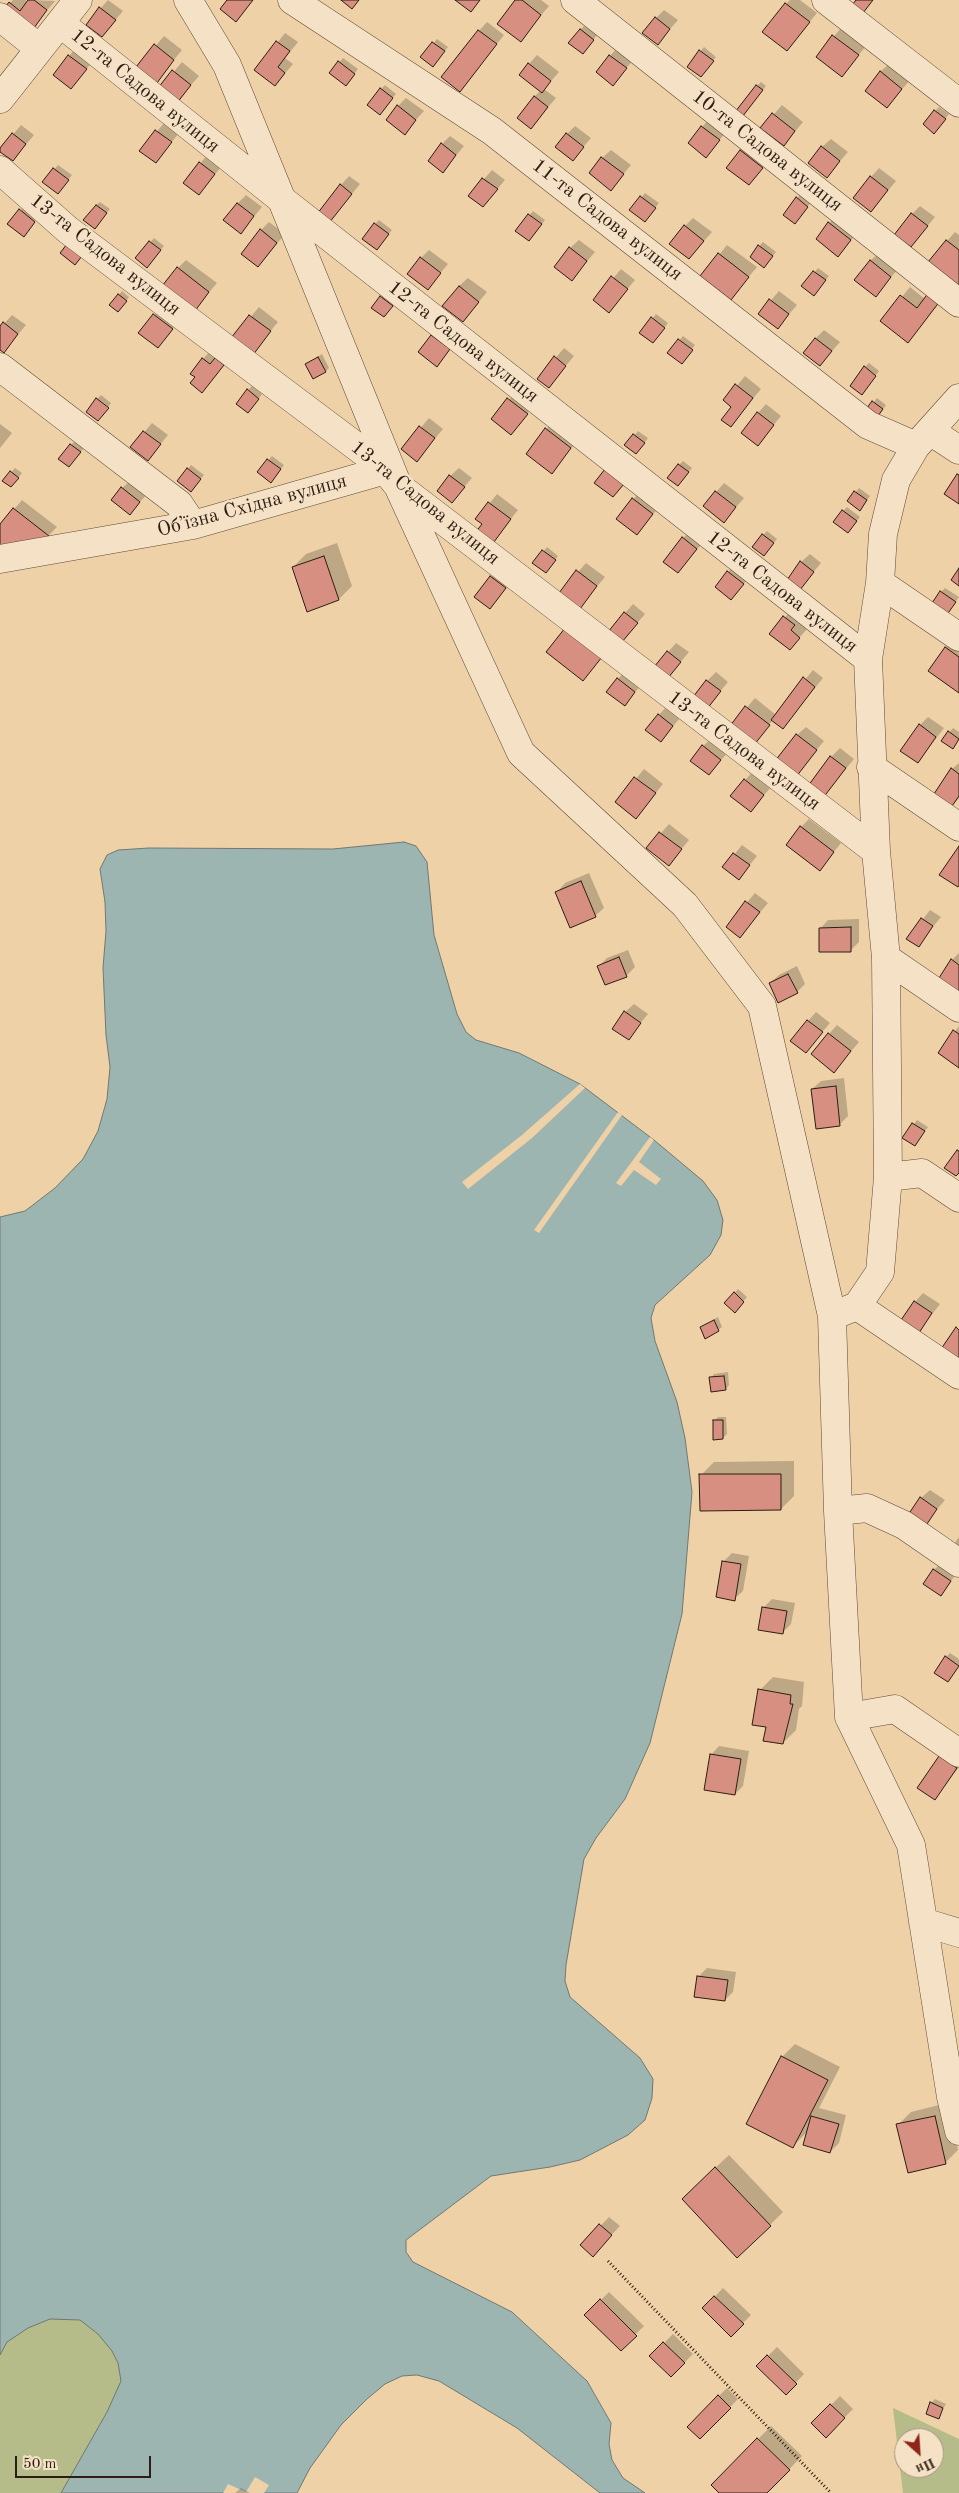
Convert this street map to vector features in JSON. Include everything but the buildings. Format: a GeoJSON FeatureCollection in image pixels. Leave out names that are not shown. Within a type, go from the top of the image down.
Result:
{"type":"FeatureCollection","features":[{"type":"Feature","properties":{"kind":"street"},"geometry":{"type":"LineString","coordinates":[[0,99],[78,0]]}},
{"type":"Feature","properties":{"kind":"street"},"geometry":{"type":"LineString","coordinates":[[188,0],[227,65],[398,486],[521,753],[685,905],[762,1006],[832,1316],[838,1511],[849,1717],[911,1845],[951,2097],[959,2131]]}},
{"type":"Feature","properties":{"kind":"street","name":"11-та Садова вулиця"},"geometry":{"type":"LineString","coordinates":[[292,0],[492,131],[868,425],[923,438],[959,450]]}},
{"type":"Feature","properties":{"kind":"street","name":"10-та Садова вулиця"},"geometry":{"type":"LineString","coordinates":[[575,0],[959,303]]}},
{"type":"Feature","properties":{"kind":"street"},"geometry":{"type":"LineString","coordinates":[[826,0],[959,103]]}},
{"type":"Feature","properties":{"kind":"street","name":"12-та Садова вулиця"},"geometry":{"type":"LineString","coordinates":[[0,18],[39,48]]}},
{"type":"Feature","properties":{"kind":"street","name":"12-та Садова вулиця"},"geometry":{"type":"LineString","coordinates":[[60,23],[281,199],[868,659]]}},
{"type":"Feature","properties":{"kind":"street","name":"13-та Садова вулиця"},"geometry":{"type":"LineString","coordinates":[[0,170],[68,230],[381,464],[398,486],[876,851]]}},
{"type":"Feature","properties":{"kind":"street"},"geometry":{"type":"LineString","coordinates":[[0,367],[178,504],[193,525]]}},
{"type":"Feature","properties":{"kind":"street"},"geometry":{"type":"LineString","coordinates":[[832,1316],[857,1306],[880,1272],[888,1177],[886,958],[876,851],[868,659],[880,583],[883,534],[896,480],[923,438],[959,398]]}},
{"type":"Feature","properties":{"kind":"street","name":"Обʼїзна Східна вулиця"},"geometry":{"type":"LineString","coordinates":[[0,559],[193,525],[375,473],[381,464]]}},
{"type":"Feature","properties":{"kind":"street"},"geometry":{"type":"LineString","coordinates":[[880,583],[959,637]]}},
{"type":"Feature","properties":{"kind":"street"},"geometry":{"type":"LineString","coordinates":[[871,767],[959,827]]}},
{"type":"Feature","properties":{"kind":"street"},"geometry":{"type":"LineString","coordinates":[[886,958],[959,1008]]}},
{"type":"Feature","properties":{"kind":"street"},"geometry":{"type":"LineString","coordinates":[[888,1177],[922,1173],[959,1198]]}},
{"type":"Feature","properties":{"kind":"street"},"geometry":{"type":"LineString","coordinates":[[857,1306],[959,1375]]}},
{"type":"Feature","properties":{"kind":"street"},"geometry":{"type":"LineString","coordinates":[[838,1511],[867,1508],[897,1521],[959,1563]]}},
{"type":"Feature","properties":{"kind":"street"},"geometry":{"type":"LineString","coordinates":[[849,1717],[895,1708],[959,1753]]}},
{"type":"Feature","properties":{"kind":"street"},"geometry":{"type":"LineString","coordinates":[[923,1922],[959,1933]]}},
{"type":"Feature","properties":{"kind":"path"},"geometry":{"type":"LineString","coordinates":[[608,2261],[831,2493]]}},
{"type":"Feature","properties":{"kind":"green space"},"geometry":{"type":"Polygon","coordinates":[[[0,2253],[144,2326],[102,2493],[0,2493],[0,2253]]]}},
{"type":"Feature","properties":{"kind":"green space"},"geometry":{"type":"Polygon","coordinates":[[[893,2408],[936,2428],[895,2428],[893,2408]]]}},
{"type":"Feature","properties":{"kind":"green space"},"geometry":{"type":"Polygon","coordinates":[[[944,2432],[959,2439],[959,2493],[903,2493],[901,2478],[944,2478],[944,2432]]]}},
{"type":"Feature","properties":{"kind":"water"},"geometry":{"type":"Polygon","coordinates":[[[404,842],[416,846],[427,862],[434,935],[457,1014],[466,1032],[476,1040],[519,1053],[580,1084],[654,1140],[703,1181],[717,1200],[723,1220],[721,1235],[710,1255],[655,1305],[651,1318],[655,1341],[677,1402],[685,1438],[692,1492],[682,1614],[650,1743],[625,1799],[596,1838],[584,1859],[566,1965],[565,1981],[570,1997],[640,2058],[653,2079],[652,2098],[645,2120],[628,2135],[580,2160],[550,2167],[491,2176],[406,2240],[406,2252],[413,2262],[512,2312],[587,2381],[611,2423],[609,2444],[612,2460],[623,2478],[645,2493],[600,2493],[517,2428],[439,2381],[417,2375],[402,2376],[385,2384],[367,2399],[341,2425],[310,2468],[297,2493],[61,2493],[107,2412],[121,2381],[118,2363],[112,2351],[98,2334],[80,2320],[50,2319],[28,2328],[7,2342],[0,2355],[0,1217],[25,1211],[55,1188],[83,1159],[98,1131],[107,1099],[110,1067],[106,1035],[103,968],[106,931],[105,902],[100,869],[107,855],[118,850],[149,848],[333,849],[404,842]]]}},
{"type":"Feature","properties":{"kind":"pier"},"geometry":{"type":"Polygon","coordinates":[[[580,1084],[585,1088],[532,1138],[468,1189],[462,1182],[522,1135],[580,1084]]]}},
{"type":"Feature","properties":{"kind":"pier"},"geometry":{"type":"Polygon","coordinates":[[[618,1112],[622,1115],[539,1233],[534,1230],[618,1112]]]}},
{"type":"Feature","properties":{"kind":"pier"},"geometry":{"type":"Polygon","coordinates":[[[650,1137],[654,1140],[639,1162],[661,1179],[656,1185],[634,1170],[621,1186],[616,1183],[650,1137]]]}},
{"type":"Feature","properties":{"kind":"pier"},"geometry":{"type":"Polygon","coordinates":[[[255,2477],[269,2485],[264,2493],[223,2493],[228,2484],[246,2492],[255,2477]]]}}]}
